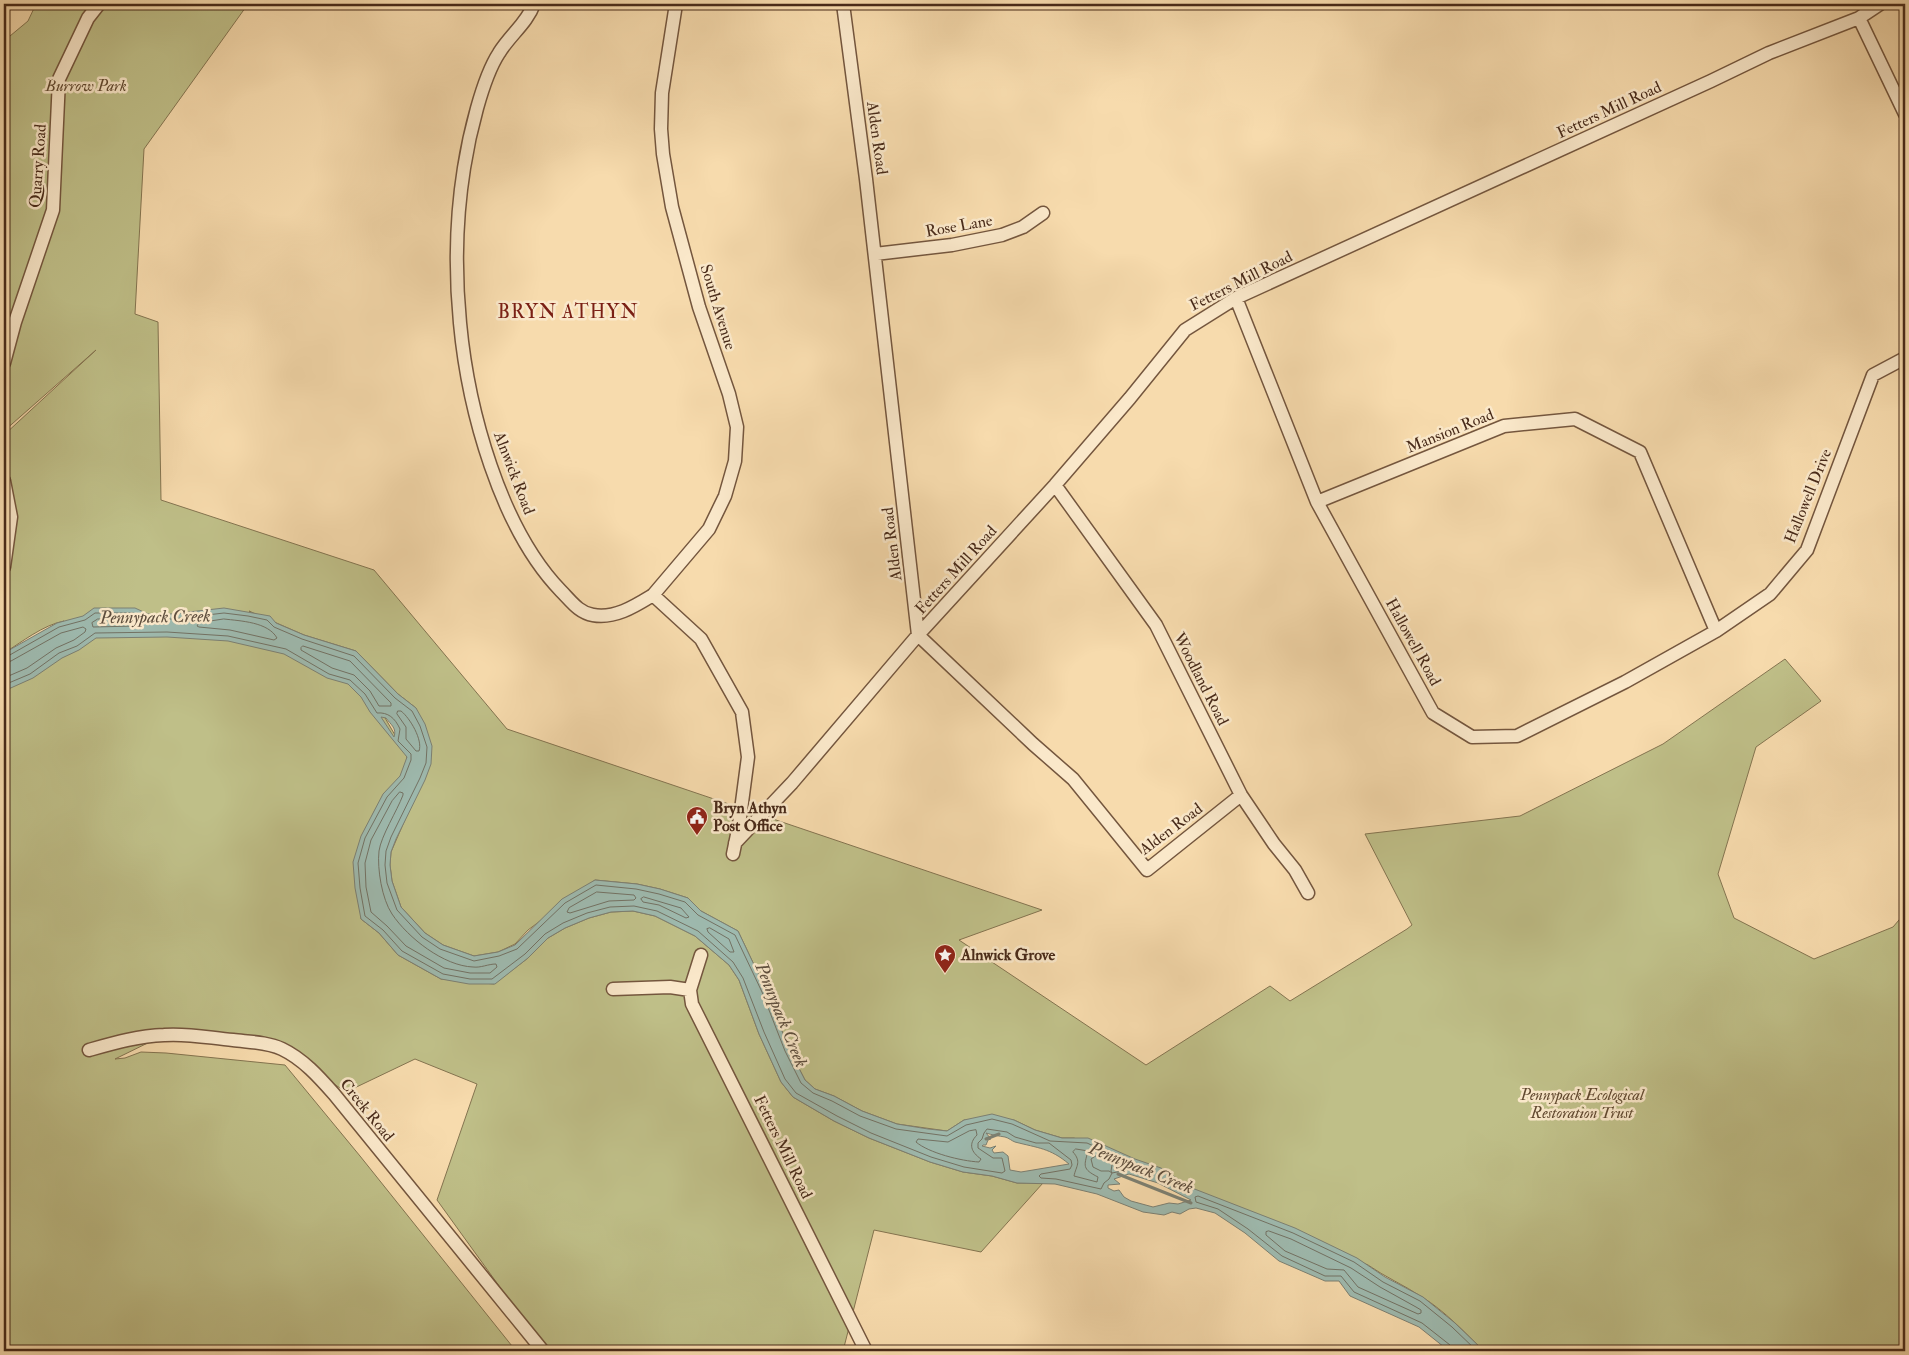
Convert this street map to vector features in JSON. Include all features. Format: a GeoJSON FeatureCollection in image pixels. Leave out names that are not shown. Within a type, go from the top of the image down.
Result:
{"type":"FeatureCollection","features":[{"type":"Feature","properties":{"kind":"street","name":"Quarry Road"},"geometry":{"type":"LineString","coordinates":[[4,363],[15,322],[53,210],[59,79],[88,18],[99,4]]}},
{"type":"Feature","properties":{"kind":"street","name":"Alnwick Road"},"geometry":{"type":"LineString","coordinates":[[534,4],[519,29],[498,54],[489,73],[472,126],[464,167],[457,256],[460,323],[471,393],[488,458],[510,515],[547,577],[580,611],[592,615],[606,616],[631,608],[652,595]]}},
{"type":"Feature","properties":{"kind":"street","name":"South Avenue"},"geometry":{"type":"LineString","coordinates":[[652,595],[709,529],[725,496],[736,461],[735,419],[729,394],[699,307],[672,207],[664,154],[661,129],[662,93],[676,4]]}},
{"type":"Feature","properties":{"kind":"street","name":"Alden Road"},"geometry":{"type":"LineString","coordinates":[[843,4],[875,254],[918,635],[1072,779],[1147,870],[1242,795]]}},
{"type":"Feature","properties":{"kind":"street","name":"Fetters Mill Road"},"geometry":{"type":"LineString","coordinates":[[652,595],[701,639],[742,712],[748,757],[734,849],[918,635],[1055,485],[1186,330],[1236,298],[1769,53],[1860,18],[1880,4]]}},
{"type":"Feature","properties":{"kind":"street"},"geometry":{"type":"LineString","coordinates":[[1860,18],[1905,114]]}},
{"type":"Feature","properties":{"kind":"street","name":"Rose Lane"},"geometry":{"type":"LineString","coordinates":[[875,254],[952,245],[1002,235],[1023,227],[1043,213]]}},
{"type":"Feature","properties":{"kind":"street","name":"Hallowell Road"},"geometry":{"type":"LineString","coordinates":[[1236,298],[1317,502],[1433,713],[1472,737],[1517,736],[1625,682],[1716,631]]}},
{"type":"Feature","properties":{"kind":"street","name":"Hallowell Drive"},"geometry":{"type":"LineString","coordinates":[[1716,631],[1770,594],[1807,550],[1873,375],[1905,358]]}},
{"type":"Feature","properties":{"kind":"street","name":"Mansion Road"},"geometry":{"type":"LineString","coordinates":[[1317,502],[1504,426],[1575,419],[1640,452],[1716,631]]}},
{"type":"Feature","properties":{"kind":"street"},"geometry":{"type":"LineString","coordinates":[[4,481],[11,517],[4,568]]}},
{"type":"Feature","properties":{"kind":"street","name":"Woodland Road"},"geometry":{"type":"LineString","coordinates":[[1055,485],[1156,625],[1242,795],[1274,844],[1295,870],[1308,893]]}},
{"type":"Feature","properties":{"kind":"street"},"geometry":{"type":"LineString","coordinates":[[613,989],[670,987],[690,990],[701,955]]}},
{"type":"Feature","properties":{"kind":"street","name":"Fetters Mill Road"},"geometry":{"type":"LineString","coordinates":[[690,990],[692,1004],[866,1351]]}},
{"type":"Feature","properties":{"kind":"street","name":"Creek Road"},"geometry":{"type":"LineString","coordinates":[[89,1050],[138,1038],[181,1035],[264,1044],[281,1048],[294,1055],[320,1078],[334,1094],[543,1351]]}},
{"type":"Feature","properties":{"kind":"green space"},"geometry":{"type":"Polygon","coordinates":[[[36,4],[248,4],[144,149],[135,314],[158,322],[161,500],[374,570],[507,729],[1042,910],[959,940],[1146,1065],[1270,986],[1290,1001],[1412,925],[1365,834],[1520,816],[1663,744],[1785,659],[1821,701],[1756,747],[1718,874],[1734,918],[1814,959],[1893,927],[1905,913],[1905,1351],[1484,1351],[1439,1309],[1368,1265],[1074,1138],[1062,1138],[1035,1130],[1014,1120],[964,1120],[947,1131],[897,1124],[862,1111],[834,1096],[815,1089],[805,1080],[789,1049],[766,990],[738,931],[701,911],[688,898],[637,884],[595,880],[528,930],[515,944],[498,952],[474,956],[443,945],[425,933],[401,907],[392,881],[390,865],[391,852],[414,799],[416,708],[398,694],[356,651],[304,635],[249,611],[318,654],[377,704],[406,754],[409,769],[372,816],[361,919],[379,933],[398,955],[441,979],[494,984],[528,958],[548,938],[565,928],[589,918],[611,912],[633,911],[655,916],[695,936],[729,965],[739,980],[759,1034],[781,1082],[793,1097],[834,1121],[869,1138],[930,1162],[963,1172],[992,1176],[1017,1183],[1043,1183],[981,1252],[874,1230],[843,1351],[546,1351],[437,1200],[477,1084],[415,1059],[346,1092],[274,1044],[166,1034],[115,1059],[125,1058],[141,1052],[285,1065],[516,1351],[4,1351],[4,655],[64,621],[41,630],[4,653],[4,435],[96,350],[4,431],[4,41],[28,21],[36,4]]]}},
{"type":"Feature","properties":{"kind":"water"},"geometry":{"type":"Polygon","coordinates":[[[94,608],[135,608],[148,614],[171,614],[224,608],[270,616],[276,623],[304,635],[356,651],[398,694],[416,708],[425,724],[432,746],[431,764],[396,839],[391,852],[390,865],[392,881],[401,907],[425,933],[443,945],[474,956],[498,952],[515,945],[562,899],[595,880],[637,884],[688,898],[701,911],[738,931],[766,990],[789,1049],[805,1080],[815,1089],[834,1096],[862,1111],[897,1124],[947,1131],[964,1120],[992,1114],[1062,1138],[1088,1138],[1135,1159],[1161,1168],[1192,1188],[1295,1228],[1357,1258],[1385,1277],[1423,1297],[1455,1323],[1484,1351],[1449,1351],[1419,1327],[1350,1296],[1339,1281],[1325,1281],[1279,1261],[1245,1233],[1215,1213],[1196,1208],[1189,1209],[1180,1214],[1172,1212],[1164,1215],[1143,1212],[1097,1194],[1055,1184],[1017,1183],[992,1176],[963,1172],[930,1162],[869,1138],[834,1121],[793,1097],[781,1082],[759,1034],[739,980],[729,965],[695,936],[655,916],[633,911],[611,912],[589,918],[565,928],[548,938],[528,958],[495,984],[469,984],[441,979],[398,955],[379,933],[361,919],[355,888],[353,862],[361,836],[383,794],[400,776],[407,757],[370,712],[361,697],[348,684],[327,678],[284,654],[228,641],[167,637],[96,638],[33,678],[4,691],[4,653],[57,623],[83,616],[94,608]],[[381,717],[394,737],[395,731],[393,727],[386,718],[381,717]],[[986,1133],[991,1139],[988,1140],[986,1145],[982,1146],[990,1148],[996,1146],[992,1150],[994,1153],[1003,1152],[1008,1156],[1010,1170],[1021,1172],[1069,1164],[1044,1149],[986,1133]],[[1129,1174],[1114,1179],[1120,1184],[1108,1185],[1108,1188],[1114,1191],[1119,1190],[1124,1197],[1131,1201],[1153,1207],[1169,1203],[1178,1204],[1191,1200],[1158,1183],[1129,1174]]]}},
{"type":"Feature","properties":{"kind":"waterway","name":"Pennypack Creek"},"geometry":{"type":"LineString","coordinates":[[986,1139],[999,1134]]}},
{"type":"Feature","properties":{"kind":"waterway","name":"Pennypack Creek"},"geometry":{"type":"LineString","coordinates":[[1118,1174],[1191,1203]]}},
{"type":"Feature","properties":{"kind":"place","name":"Bryn Athyn Post Office"},"geometry":{"type":"Point","coordinates":[697,836]}},
{"type":"Feature","properties":{"kind":"place","name":"Alnwick Grove"},"geometry":{"type":"Point","coordinates":[945,974]}},
{"type":"Feature","properties":{"kind":"district","name":"BRYN ATHYN"},"geometry":{"type":"Point","coordinates":[568,312]}},
{"type":"Feature","properties":{"kind":"park label","name":"Burrow Park"},"geometry":{"type":"Point","coordinates":[86,86]}},
{"type":"Feature","properties":{"kind":"park label","name":"Pennypack Ecological Restoration Trust"},"geometry":{"type":"Point","coordinates":[1582,1104]}}]}
